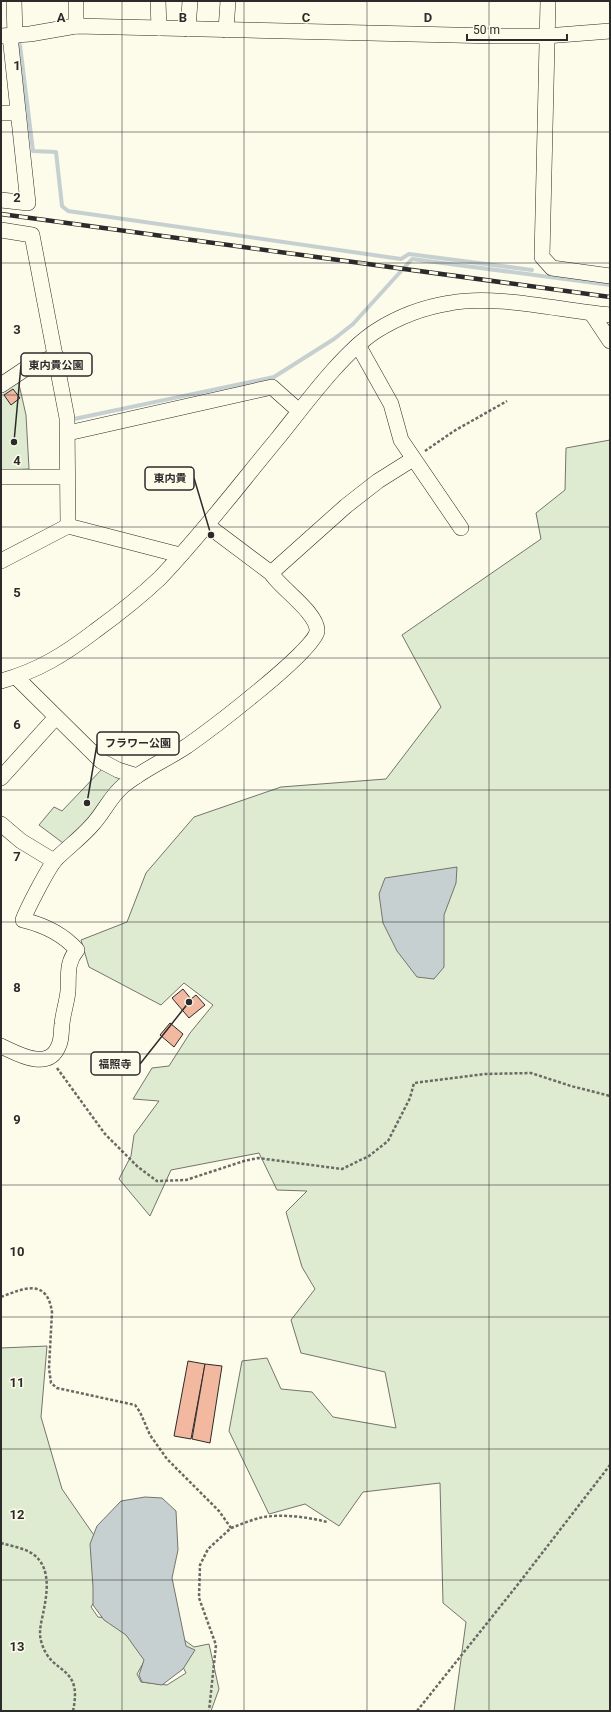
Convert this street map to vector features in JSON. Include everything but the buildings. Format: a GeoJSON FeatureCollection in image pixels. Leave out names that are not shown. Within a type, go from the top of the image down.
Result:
{"type":"FeatureCollection","features":[{"type":"Feature","properties":{"kind":"street"},"geometry":{"type":"LineString","coordinates":[[1,200],[28,203],[9,36],[14,1]]}},
{"type":"Feature","properties":{"kind":"street"},"geometry":{"type":"LineString","coordinates":[[76,1],[76,26]]}},
{"type":"Feature","properties":{"kind":"street"},"geometry":{"type":"LineString","coordinates":[[158,1],[158,28]]}},
{"type":"Feature","properties":{"kind":"street"},"geometry":{"type":"LineString","coordinates":[[188,29],[190,1]]}},
{"type":"Feature","properties":{"kind":"street"},"geometry":{"type":"LineString","coordinates":[[226,30],[228,1]]}},
{"type":"Feature","properties":{"kind":"street"},"geometry":{"type":"LineString","coordinates":[[548,1],[542,257],[552,268],[610,276]]}},
{"type":"Feature","properties":{"kind":"street"},"geometry":{"type":"LineString","coordinates":[[9,36],[76,26],[351,34],[546,36],[610,31]]}},
{"type":"Feature","properties":{"kind":"street"},"geometry":{"type":"LineString","coordinates":[[1,114],[18,113]]}},
{"type":"Feature","properties":{"kind":"street"},"geometry":{"type":"LineString","coordinates":[[1,230],[32,235],[67,418],[68,526]]}},
{"type":"Feature","properties":{"kind":"street"},"geometry":{"type":"LineString","coordinates":[[1,681],[37,669],[57,657],[104,624],[159,578],[207,524],[299,411],[358,345],[375,331],[412,313],[450,302],[466,300],[497,301],[592,314],[610,315]]}},
{"type":"Feature","properties":{"kind":"street"},"geometry":{"type":"LineString","coordinates":[[592,314],[610,341]]}},
{"type":"Feature","properties":{"kind":"street"},"geometry":{"type":"LineString","coordinates":[[358,345],[390,404],[401,440],[412,459],[433,485],[461,528]]}},
{"type":"Feature","properties":{"kind":"street"},"geometry":{"type":"LineString","coordinates":[[1,385],[28,367],[56,356]]}},
{"type":"Feature","properties":{"kind":"street"},"geometry":{"type":"LineString","coordinates":[[68,434],[272,388],[299,411]]}},
{"type":"Feature","properties":{"kind":"street"},"geometry":{"type":"LineString","coordinates":[[271,573],[346,506],[378,481],[412,459]]}},
{"type":"Feature","properties":{"kind":"street"},"geometry":{"type":"LineString","coordinates":[[1,477],[67,476]]}},
{"type":"Feature","properties":{"kind":"street"},"geometry":{"type":"LineString","coordinates":[[1,1046],[26,1058],[40,1060],[49,1058],[59,1047],[68,990],[67,973],[71,957],[77,950],[68,941],[46,927],[23,920],[54,861],[94,823],[109,801],[122,787],[137,776],[186,747],[232,712],[298,656],[316,636],[317,627],[310,616],[271,573],[207,524]]}},
{"type":"Feature","properties":{"kind":"street"},"geometry":{"type":"LineString","coordinates":[[1,561],[68,526],[180,555]]}},
{"type":"Feature","properties":{"kind":"street"},"geometry":{"type":"LineString","coordinates":[[16,677],[101,761],[118,770],[137,776]]}},
{"type":"Feature","properties":{"kind":"street"},"geometry":{"type":"LineString","coordinates":[[1,778],[56,717]]}},
{"type":"Feature","properties":{"kind":"street"},"geometry":{"type":"LineString","coordinates":[[1,824],[21,841],[54,861]]}},
{"type":"Feature","properties":{"kind":"path"},"geometry":{"type":"LineString","coordinates":[[412,459],[454,431],[507,401]]}},
{"type":"Feature","properties":{"kind":"path"},"geometry":{"type":"LineString","coordinates":[[49,1058],[105,1134],[138,1167],[157,1182],[186,1180],[244,1161],[258,1158],[342,1169],[369,1156],[388,1141],[410,1098],[414,1083],[485,1074],[531,1073],[571,1086],[610,1096]]}},
{"type":"Feature","properties":{"kind":"path"},"geometry":{"type":"LineString","coordinates":[[1,1296],[31,1288],[44,1292],[51,1302],[52,1312],[49,1373],[51,1382],[58,1388],[135,1405],[140,1412],[150,1435],[167,1459],[219,1511],[231,1528]]}},
{"type":"Feature","properties":{"kind":"path"},"geometry":{"type":"LineString","coordinates":[[417,1711],[519,1583],[610,1465]]}},
{"type":"Feature","properties":{"kind":"path"},"geometry":{"type":"LineString","coordinates":[[209,1711],[216,1644],[199,1598],[200,1565],[208,1549],[231,1528],[264,1517],[285,1516],[327,1522]]}},
{"type":"Feature","properties":{"kind":"path"},"geometry":{"type":"LineString","coordinates":[[1,1543],[33,1554],[44,1568],[48,1587],[40,1630],[40,1638],[45,1650],[75,1685],[76,1697],[73,1711]]}},
{"type":"Feature","properties":{"kind":"green space"},"geometry":{"type":"Polygon","coordinates":[[[18,380],[26,415],[29,469],[1,470],[1,392],[18,380]]]}},
{"type":"Feature","properties":{"kind":"green space"},"geometry":{"type":"Polygon","coordinates":[[[610,440],[610,1711],[454,1711],[466,1622],[443,1603],[440,1483],[363,1492],[339,1526],[305,1504],[269,1514],[229,1431],[242,1361],[267,1358],[281,1389],[312,1392],[333,1417],[396,1428],[385,1372],[301,1353],[291,1320],[315,1289],[302,1267],[286,1212],[307,1191],[277,1190],[259,1153],[171,1170],[150,1216],[119,1179],[131,1156],[134,1135],[159,1101],[133,1099],[152,1068],[169,1066],[190,1033],[213,1005],[184,983],[161,1005],[89,967],[81,940],[127,922],[146,873],[194,817],[281,787],[386,779],[441,707],[402,635],[541,539],[536,513],[565,490],[566,448],[610,440]]]}},
{"type":"Feature","properties":{"kind":"green space"},"geometry":{"type":"Polygon","coordinates":[[[103,768],[126,776],[67,846],[39,825],[54,807],[62,811],[103,768]]]}},
{"type":"Feature","properties":{"kind":"green space"},"geometry":{"type":"Polygon","coordinates":[[[47,1346],[41,1417],[62,1489],[109,1557],[102,1589],[91,1607],[98,1617],[120,1620],[146,1658],[137,1674],[141,1682],[167,1685],[186,1673],[181,1663],[180,1637],[194,1647],[209,1644],[219,1689],[211,1711],[1,1711],[1,1348],[47,1346]]]}},
{"type":"Feature","properties":{"kind":"shaded area"},"geometry":{"type":"Polygon","coordinates":[[[457,867],[456,883],[444,915],[444,967],[434,979],[417,977],[397,951],[383,923],[379,894],[385,878],[457,867]]]}},
{"type":"Feature","properties":{"kind":"shaded area"},"geometry":{"type":"Polygon","coordinates":[[[145,1497],[162,1498],[176,1511],[178,1550],[172,1578],[186,1646],[195,1650],[183,1669],[162,1685],[142,1682],[139,1675],[144,1660],[126,1635],[104,1620],[93,1605],[90,1544],[97,1526],[121,1501],[145,1497]]]}},
{"type":"Feature","properties":{"kind":"waterway"},"geometry":{"type":"LineString","coordinates":[[20,45],[33,151],[56,152],[62,206],[68,211],[401,259],[409,254],[532,270]]}},
{"type":"Feature","properties":{"kind":"waterway"},"geometry":{"type":"LineString","coordinates":[[74,419],[274,377],[334,339],[353,324],[412,259],[610,285]]}},
{"type":"Feature","properties":{"kind":"railway"},"geometry":{"type":"LineString","coordinates":[[1,214],[610,297]]}},
{"type":"Feature","properties":{"kind":"place","name":"東内貴公園"},"geometry":{"type":"Point","coordinates":[14,442]}},
{"type":"Feature","properties":{"kind":"place","name":"東内貴"},"geometry":{"type":"Point","coordinates":[211,535]}},
{"type":"Feature","properties":{"kind":"place","name":"フラワー公園"},"geometry":{"type":"Point","coordinates":[87,803]}},
{"type":"Feature","properties":{"kind":"place","name":"福照寺"},"geometry":{"type":"Point","coordinates":[189,1002]}}]}
